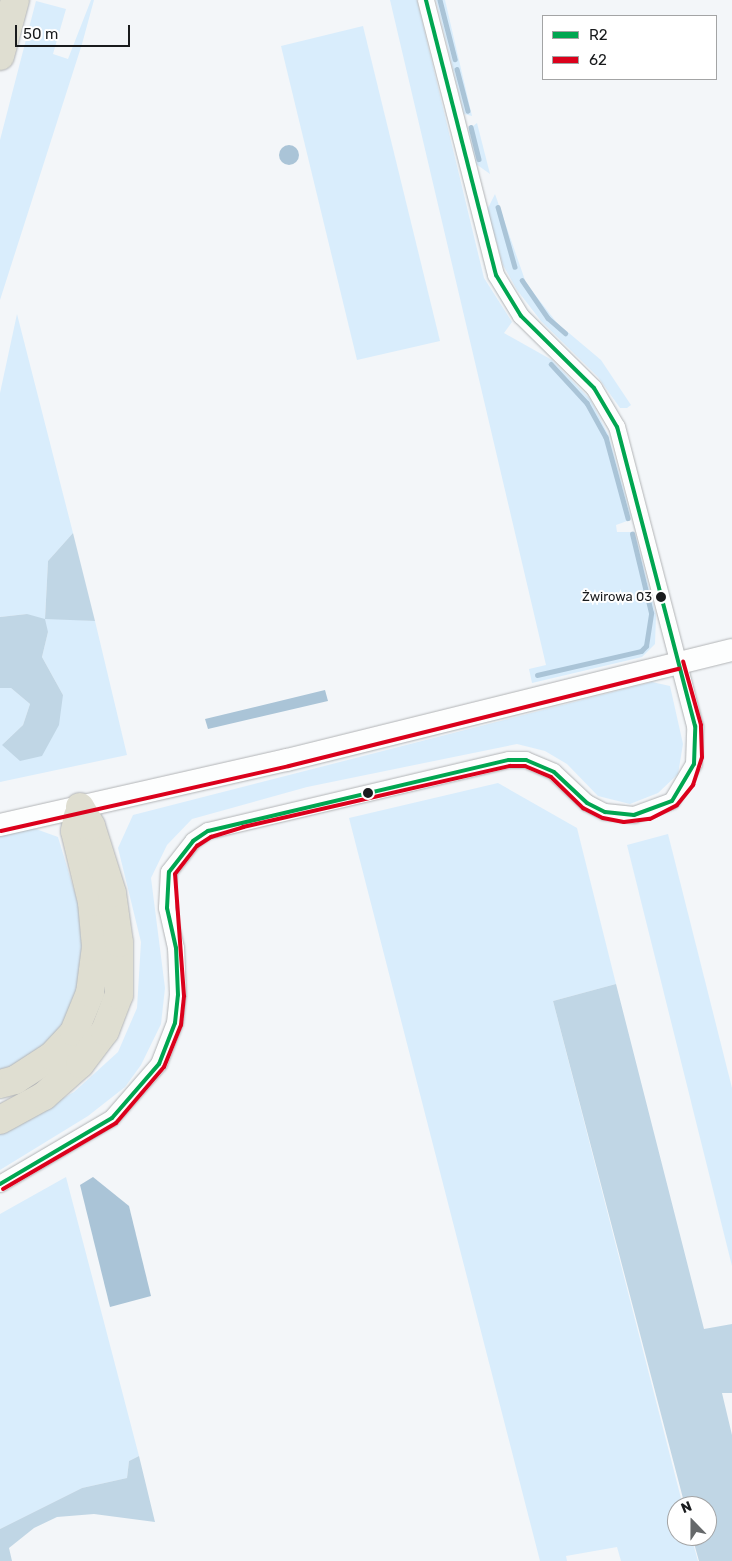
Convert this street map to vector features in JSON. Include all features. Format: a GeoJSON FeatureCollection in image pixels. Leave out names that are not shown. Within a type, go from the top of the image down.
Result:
{"type":"FeatureCollection","features":[{"type":"Feature","properties":{"kind":"highway"},"geometry":{"type":"LineString","coordinates":[[0,56],[15,0]]}},
{"type":"Feature","properties":{"kind":"highway"},"geometry":{"type":"LineString","coordinates":[[0,1084],[15,1080],[52,1056],[74,1032],[90,993],[96,947],[92,902],[75,831],[80,807]]}},
{"type":"Feature","properties":{"kind":"highway"},"geometry":{"type":"LineString","coordinates":[[0,1120],[44,1096],[80,1064],[105,1031],[118,995],[119,944],[112,893],[92,826],[80,807]]}},
{"type":"Feature","properties":{"kind":"street"},"geometry":{"type":"LineString","coordinates":[[0,1184],[112,1118],[158,1064],[174,1023],[178,995],[179,972],[167,887],[169,872],[193,841],[208,831],[242,821],[509,760],[526,760],[554,772],[587,803],[605,812],[624,816],[648,813],[675,797],[687,782],[696,756],[694,726],[616,426],[594,388],[522,316],[496,275],[426,0]]}},
{"type":"Feature","properties":{"kind":"street"},"geometry":{"type":"LineString","coordinates":[[0,825],[286,760],[732,650]]}},
{"type":"Feature","properties":{"kind":"shaded area"},"geometry":{"type":"Polygon","coordinates":[[[91,0],[94,0],[82,44],[0,300],[0,140],[36,1],[66,9],[53,54],[68,59],[91,0]]]}},
{"type":"Feature","properties":{"kind":"shaded area"},"geometry":{"type":"Polygon","coordinates":[[[390,0],[417,0],[484,278],[512,322],[504,333],[552,360],[590,399],[609,436],[631,515],[630,520],[616,525],[617,532],[635,532],[656,615],[655,644],[642,657],[532,683],[529,669],[546,665],[390,0]]]}},
{"type":"Feature","properties":{"kind":"shaded area"},"geometry":{"type":"Polygon","coordinates":[[[436,0],[445,0],[472,116],[464,114],[436,0]]]}},
{"type":"Feature","properties":{"kind":"shaded area"},"geometry":{"type":"Polygon","coordinates":[[[363,26],[440,341],[357,360],[281,46],[363,26]]]}},
{"type":"Feature","properties":{"kind":"shaded area"},"geometry":{"type":"Polygon","coordinates":[[[477,123],[490,174],[476,164],[468,130],[477,123]]]}},
{"type":"Feature","properties":{"kind":"shaded area"},"geometry":{"type":"Polygon","coordinates":[[[289,145],[296,148],[299,155],[296,162],[289,165],[282,162],[279,155],[282,148],[289,145]]]}},
{"type":"Feature","properties":{"kind":"shaded area"},"geometry":{"type":"Polygon","coordinates":[[[495,194],[526,283],[557,323],[601,360],[631,405],[627,408],[620,408],[598,377],[541,321],[517,290],[503,265],[487,210],[495,194]]]}},
{"type":"Feature","properties":{"kind":"shaded area"},"geometry":{"type":"Polygon","coordinates":[[[17,314],[73,533],[48,561],[45,618],[95,621],[127,755],[0,782],[0,688],[11,688],[30,704],[23,725],[2,745],[63,695],[42,657],[48,632],[27,614],[0,617],[0,393],[17,314]]]}},
{"type":"Feature","properties":{"kind":"shaded area"},"geometry":{"type":"Polygon","coordinates":[[[73,533],[95,621],[45,619],[48,561],[73,533]]]}},
{"type":"Feature","properties":{"kind":"shaded area"},"geometry":{"type":"Polygon","coordinates":[[[27,614],[45,619],[48,632],[42,657],[63,695],[59,725],[42,756],[20,761],[2,745],[23,725],[30,704],[11,688],[0,688],[0,617],[27,614]]]}},
{"type":"Feature","properties":{"kind":"shaded area"},"geometry":{"type":"Polygon","coordinates":[[[652,682],[670,686],[683,744],[678,774],[658,793],[630,804],[598,796],[567,764],[545,751],[517,744],[307,787],[192,819],[167,845],[151,878],[165,988],[161,1024],[141,1065],[125,1087],[88,1116],[0,1170],[0,1134],[74,1092],[118,1052],[137,1008],[141,942],[118,848],[133,815],[652,682]]]}},
{"type":"Feature","properties":{"kind":"shaded area"},"geometry":{"type":"Polygon","coordinates":[[[325,690],[328,701],[208,729],[205,719],[325,690]]]}},
{"type":"Feature","properties":{"kind":"shaded area"},"geometry":{"type":"Polygon","coordinates":[[[498,783],[577,828],[616,984],[553,1001],[680,1496],[667,1496],[667,1546],[694,1546],[698,1561],[621,1561],[617,1547],[566,1556],[567,1561],[540,1561],[349,818],[498,783]]]}},
{"type":"Feature","properties":{"kind":"shaded area"},"geometry":{"type":"Polygon","coordinates":[[[33,828],[58,837],[81,913],[83,970],[68,1019],[35,1056],[0,1071],[0,836],[33,828]]]}},
{"type":"Feature","properties":{"kind":"shaded area"},"geometry":{"type":"Polygon","coordinates":[[[668,834],[732,1088],[732,1266],[627,845],[668,834]]]}},
{"type":"Feature","properties":{"kind":"shaded area"},"geometry":{"type":"Polygon","coordinates":[[[616,984],[704,1329],[732,1324],[732,1393],[722,1393],[732,1435],[732,1561],[699,1561],[695,1546],[717,1546],[717,1496],[682,1496],[553,1001],[616,984]]]}},
{"type":"Feature","properties":{"kind":"shaded area"},"geometry":{"type":"Polygon","coordinates":[[[66,1177],[139,1456],[129,1461],[127,1478],[82,1488],[0,1529],[0,1214],[66,1177]]]}},
{"type":"Feature","properties":{"kind":"shaded area"},"geometry":{"type":"Polygon","coordinates":[[[93,1177],[129,1206],[151,1296],[110,1307],[80,1185],[93,1177]]]}},
{"type":"Feature","properties":{"kind":"shaded area"},"geometry":{"type":"Polygon","coordinates":[[[139,1456],[155,1522],[94,1514],[57,1517],[34,1528],[9,1548],[12,1561],[0,1561],[0,1529],[82,1488],[127,1478],[129,1461],[139,1456]]]}},
{"type":"Feature","properties":{"kind":"waterway"},"geometry":{"type":"LineString","coordinates":[[440,0],[455,59]]}},
{"type":"Feature","properties":{"kind":"waterway"},"geometry":{"type":"LineString","coordinates":[[457,69],[468,111]]}},
{"type":"Feature","properties":{"kind":"waterway"},"geometry":{"type":"LineString","coordinates":[[471,127],[479,159]]}},
{"type":"Feature","properties":{"kind":"waterway"},"geometry":{"type":"LineString","coordinates":[[498,207],[515,267]]}},
{"type":"Feature","properties":{"kind":"waterway"},"geometry":{"type":"LineString","coordinates":[[522,280],[548,318],[565,333]]}},
{"type":"Feature","properties":{"kind":"waterway"},"geometry":{"type":"LineString","coordinates":[[551,364],[587,403],[606,437],[628,518]]}},
{"type":"Feature","properties":{"kind":"waterway"},"geometry":{"type":"LineString","coordinates":[[537,675],[641,651],[646,646],[651,613],[632,534]]}},
{"type":"Feature","properties":{"kind":"transit line","name":"R2"},"geometry":{"type":"LineString","coordinates":[[0,1184],[112,1118],[159,1064],[175,1023],[178,995],[176,948],[167,908],[169,872],[193,841],[208,831],[509,760],[526,760],[554,772],[587,803],[605,812],[634,815],[672,801],[694,764],[695,726],[617,427],[594,388],[521,316],[496,275],[426,0]]}},
{"type":"Feature","properties":{"kind":"transit line","name":"62"},"geometry":{"type":"LineString","coordinates":[[3,1189],[116,1123],[164,1067],[181,1025],[184,996],[175,874],[197,846],[211,837],[243,827],[510,766],[525,766],[551,777],[583,808],[603,818],[624,822],[650,819],[677,805],[693,785],[702,757],[701,725],[683,661]]}},
{"type":"Feature","properties":{"kind":"transit line","name":"62"},"geometry":{"type":"LineString","coordinates":[[1,831],[289,766],[679,669]]}},
{"type":"Feature","properties":{"kind":"place","name":"Żwirowa 03"},"geometry":{"type":"Point","coordinates":[661,597]}}]}
